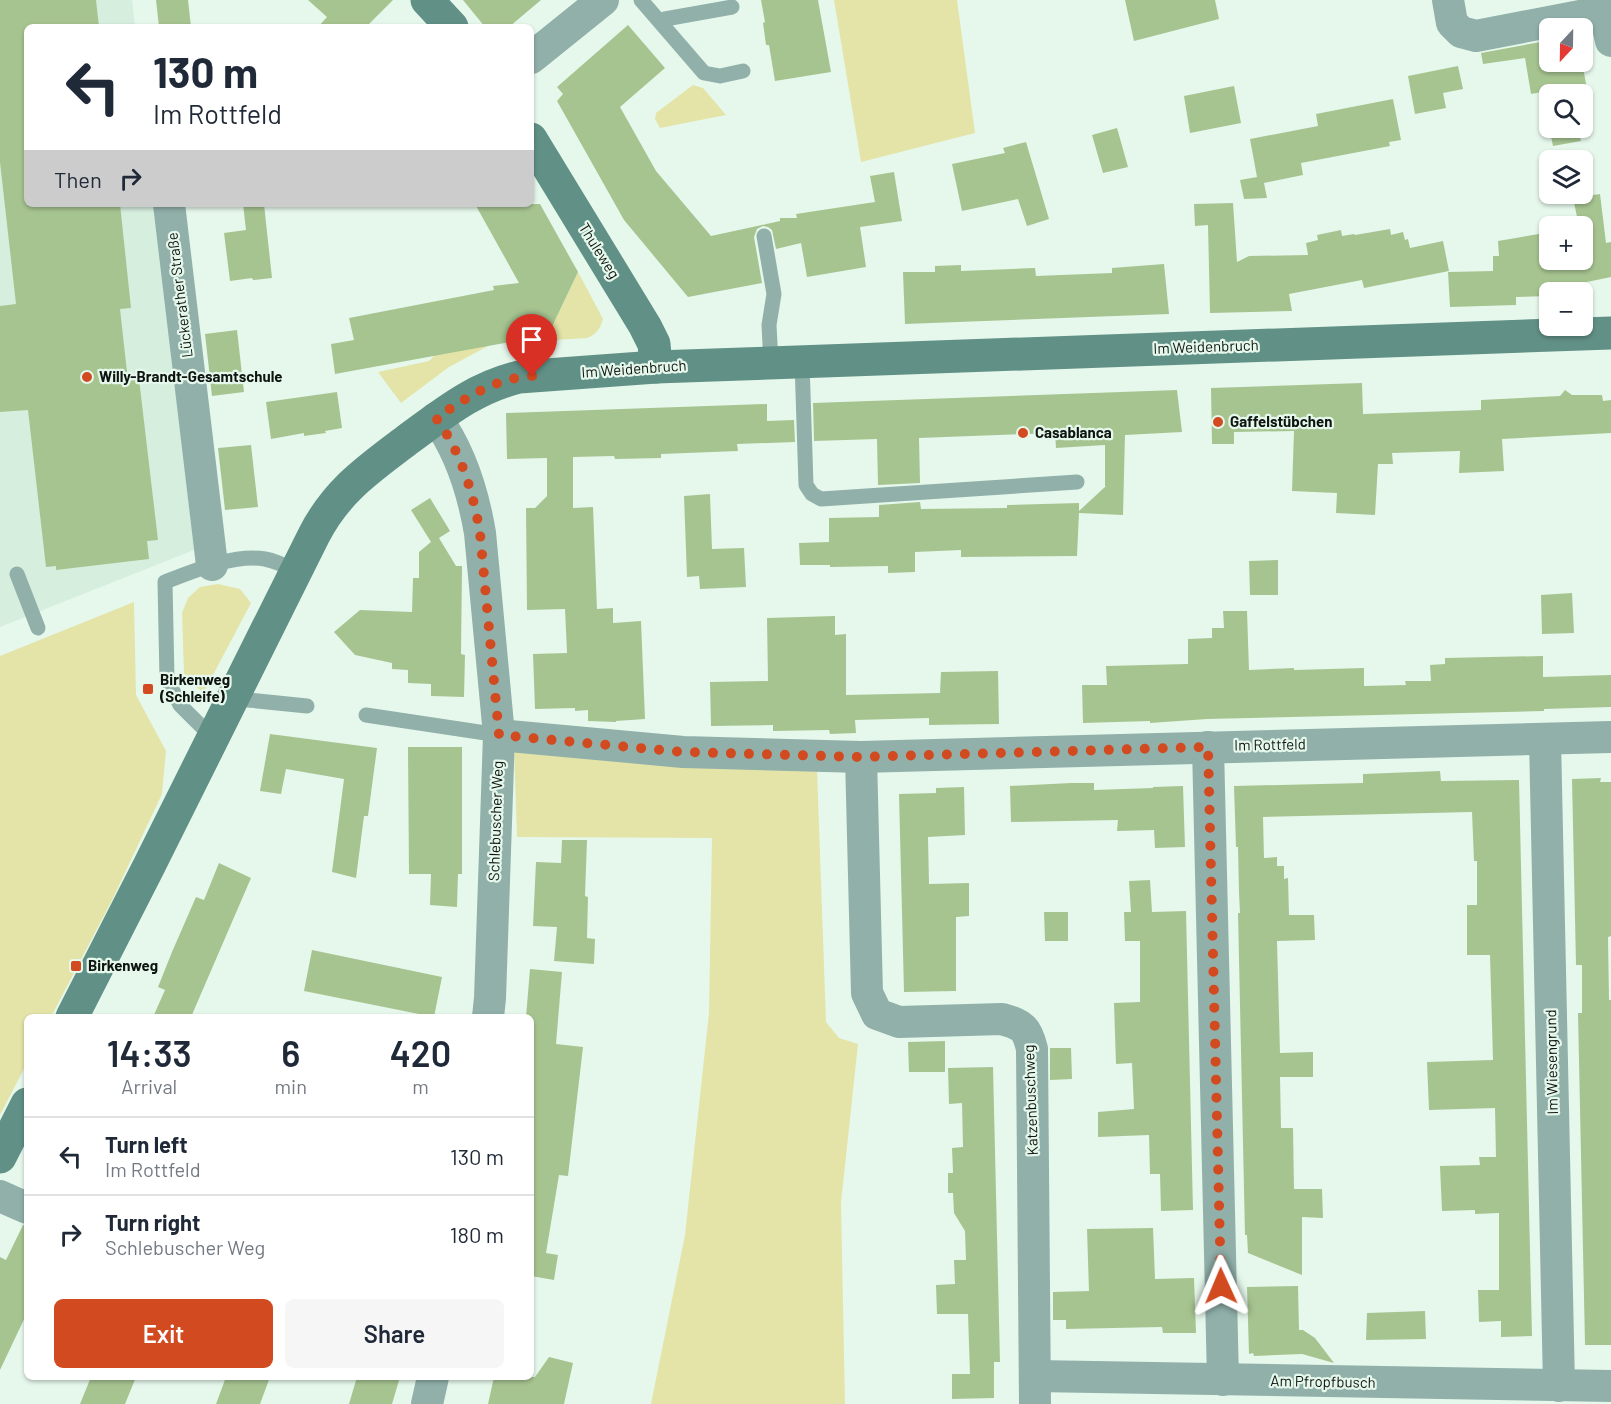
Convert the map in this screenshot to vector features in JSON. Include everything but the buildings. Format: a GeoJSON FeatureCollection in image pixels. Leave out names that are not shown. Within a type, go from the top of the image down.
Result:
{"type":"FeatureCollection","features":[{"type":"Feature","properties":{"kind":"street"},"geometry":{"type":"LineString","coordinates":[[427,0],[449,24]]}},
{"type":"Feature","properties":{"kind":"street"},"geometry":{"type":"LineString","coordinates":[[534,56],[603,0]]}},
{"type":"Feature","properties":{"kind":"street"},"geometry":{"type":"LineString","coordinates":[[1448,0],[1452,23],[1461,32],[1476,36],[1609,21]]}},
{"type":"Feature","properties":{"kind":"street","name":"Thuleweg"},"geometry":{"type":"LineString","coordinates":[[534,144],[645,326],[654,344],[656,367]]}},
{"type":"Feature","properties":{"kind":"street","name":"Lückerather Straße"},"geometry":{"type":"LineString","coordinates":[[170,207],[213,565]]}},
{"type":"Feature","properties":{"kind":"street","name":"Im Weidenbruch"},"geometry":{"type":"LineString","coordinates":[[296,571],[319,526],[340,495],[356,479],[436,418],[476,392],[498,382],[519,377],[656,367],[1611,333]]}},
{"type":"Feature","properties":{"kind":"street","name":"Schlebuscher Weg"},"geometry":{"type":"LineString","coordinates":[[436,418],[447,432],[467,475],[475,504],[480,533],[499,735],[488,1014]]}},
{"type":"Feature","properties":{"kind":"street"},"geometry":{"type":"LineString","coordinates":[[74,1014],[296,571]]}},
{"type":"Feature","properties":{"kind":"street","name":"Im Rottfeld"},"geometry":{"type":"LineString","coordinates":[[499,735],[683,752],[861,757],[1611,737]]}},
{"type":"Feature","properties":{"kind":"street","name":"Im Wiesengrund"},"geometry":{"type":"LineString","coordinates":[[1545,739],[1559,1386]]}},
{"type":"Feature","properties":{"kind":"street"},"geometry":{"type":"LineString","coordinates":[[1208,747],[1223,1380]]}},
{"type":"Feature","properties":{"kind":"street","name":"Katzenbuschweg"},"geometry":{"type":"LineString","coordinates":[[861,757],[867,993],[877,1014],[899,1022],[1002,1019],[1018,1024],[1029,1034],[1032,1049],[1035,1390]]}},
{"type":"Feature","properties":{"kind":"street"},"geometry":{"type":"LineString","coordinates":[[0,1157],[24,1110]]}},
{"type":"Feature","properties":{"kind":"street"},"geometry":{"type":"LineString","coordinates":[[0,1196],[24,1207]]}},
{"type":"Feature","properties":{"kind":"street"},"geometry":{"type":"LineString","coordinates":[[427,1404],[432,1380]]}},
{"type":"Feature","properties":{"kind":"street","name":"Am Pfropfbusch"},"geometry":{"type":"LineString","coordinates":[[1035,1390],[1223,1380],[1611,1386]]}},
{"type":"Feature","properties":{"kind":"lane"},"geometry":{"type":"LineString","coordinates":[[641,0],[704,74],[720,76],[743,71]]}},
{"type":"Feature","properties":{"kind":"lane"},"geometry":{"type":"LineString","coordinates":[[661,23],[665,19],[732,7]]}},
{"type":"Feature","properties":{"kind":"lane"},"geometry":{"type":"LineString","coordinates":[[764,236],[774,294],[770,325],[786,362],[806,485],[812,494],[821,499],[1077,482]]}},
{"type":"Feature","properties":{"kind":"lane"},"geometry":{"type":"LineString","coordinates":[[214,736],[180,705],[167,679],[165,582],[213,565],[245,559],[265,559],[283,564],[296,571]]}},
{"type":"Feature","properties":{"kind":"lane"},"geometry":{"type":"LineString","coordinates":[[17,574],[38,628]]}},
{"type":"Feature","properties":{"kind":"lane"},"geometry":{"type":"LineString","coordinates":[[235,693],[248,700],[307,706]]}},
{"type":"Feature","properties":{"kind":"lane"},"geometry":{"type":"LineString","coordinates":[[366,715],[499,735]]}},
{"type":"Feature","properties":{"kind":"shaded area","name":"Willy-Brandt-Gesamtschule"},"geometry":{"type":"Polygon","coordinates":[[[0,0],[132,0],[135,24],[24,24],[24,207],[155,207],[194,550],[0,627],[0,0]]]}},
{"type":"Feature","properties":{"kind":"green space"},"geometry":{"type":"Polygon","coordinates":[[[834,0],[957,0],[975,133],[861,162],[834,0]]]}},
{"type":"Feature","properties":{"kind":"green space"},"geometry":{"type":"Polygon","coordinates":[[[693,85],[703,88],[726,115],[660,128],[655,119],[656,113],[693,85]]]}},
{"type":"Feature","properties":{"kind":"green space"},"geometry":{"type":"Polygon","coordinates":[[[578,272],[603,319],[599,328],[596,333],[587,338],[539,341],[537,337],[548,335],[578,272]]]}},
{"type":"Feature","properties":{"kind":"green space"},"geometry":{"type":"Polygon","coordinates":[[[490,345],[449,367],[401,403],[378,372],[429,361],[435,355],[490,345]]]}},
{"type":"Feature","properties":{"kind":"green space"},"geometry":{"type":"Polygon","coordinates":[[[218,584],[240,589],[251,603],[204,692],[192,685],[184,673],[182,613],[188,598],[200,587],[218,584]]]}},
{"type":"Feature","properties":{"kind":"green space"},"geometry":{"type":"Polygon","coordinates":[[[134,602],[136,695],[166,751],[162,794],[112,900],[53,1014],[24,1014],[24,1069],[0,1115],[0,656],[134,602]]]}},
{"type":"Feature","properties":{"kind":"green space"},"geometry":{"type":"Polygon","coordinates":[[[514,746],[817,770],[826,1022],[839,1038],[858,1044],[841,1203],[845,1404],[651,1404],[685,1235],[709,1013],[712,838],[517,837],[514,746]]]}},
{"type":"Feature","properties":{"kind":"place","name":"Willy-Brandt-Gesamtschule"},"geometry":{"type":"Point","coordinates":[87,377]}},
{"type":"Feature","properties":{"kind":"place","name":"Gaffelstübchen"},"geometry":{"type":"Point","coordinates":[1218,422]}},
{"type":"Feature","properties":{"kind":"place","name":"Casablanca"},"geometry":{"type":"Point","coordinates":[1023,433]}},
{"type":"Feature","properties":{"kind":"place","name":"Birkenweg (Schleife)"},"geometry":{"type":"Point","coordinates":[148,689]}},
{"type":"Feature","properties":{"kind":"place","name":"Birkenweg"},"geometry":{"type":"Point","coordinates":[76,966]}},
{"type":"Feature","properties":{"kind":"route"},"geometry":{"type":"LineString","coordinates":[[532,376],[498,382],[476,392],[436,418],[447,432],[467,475],[475,504],[480,533],[499,735],[683,752],[861,757],[1208,747],[1221,1286]]}}]}
